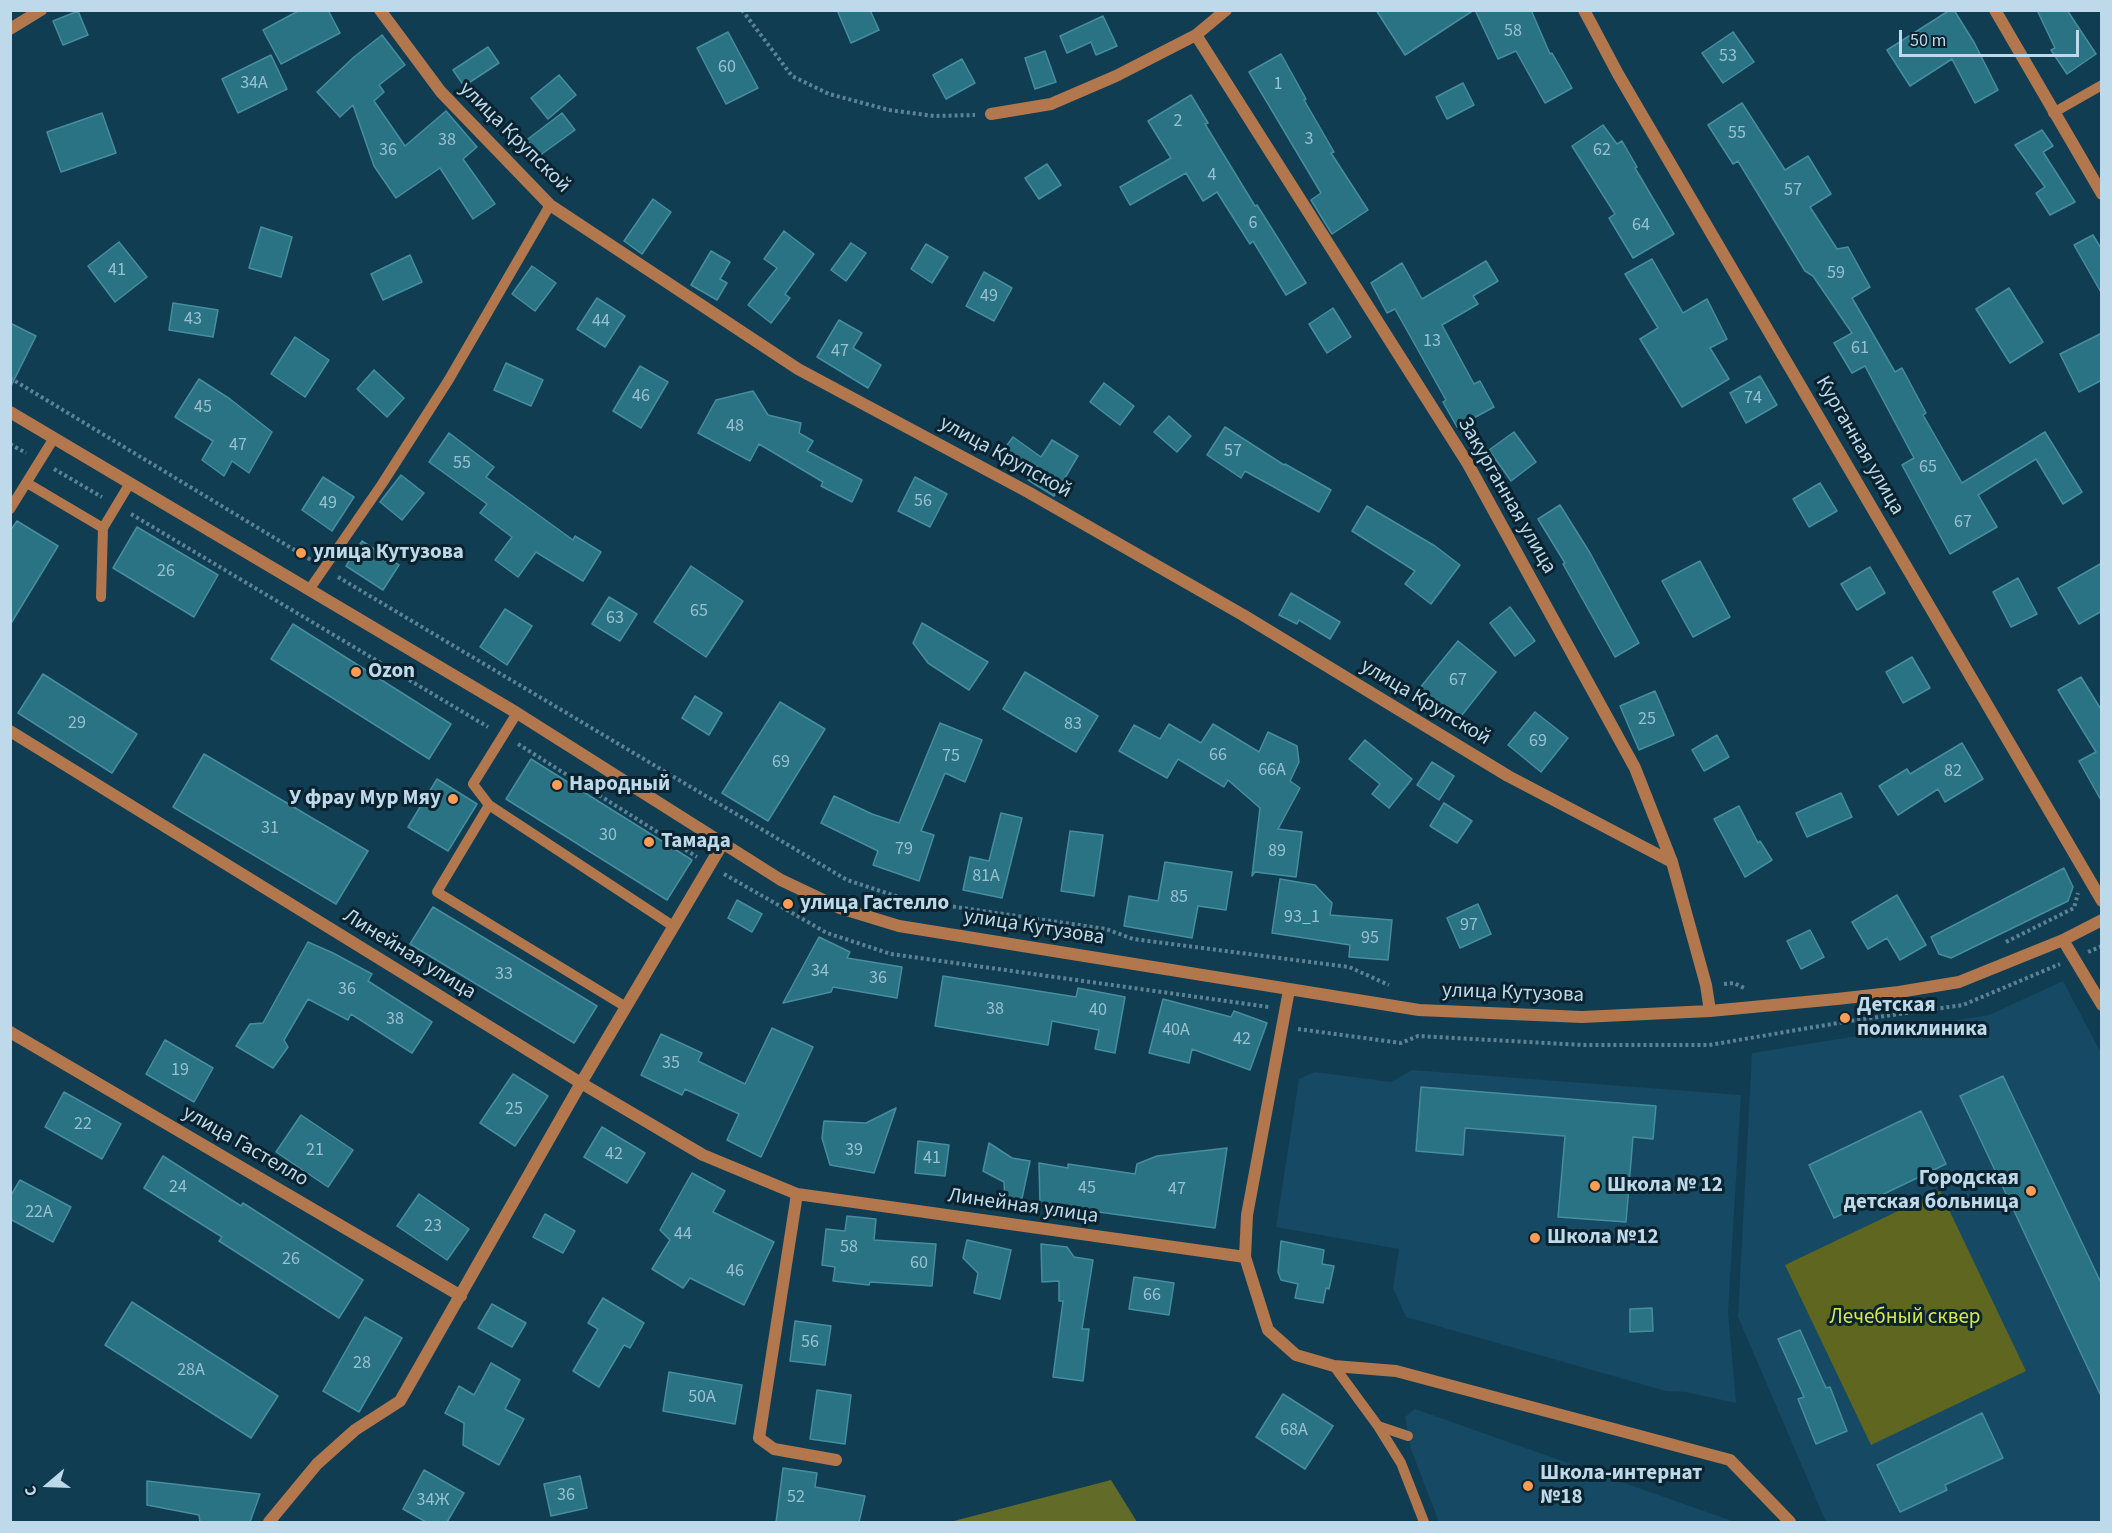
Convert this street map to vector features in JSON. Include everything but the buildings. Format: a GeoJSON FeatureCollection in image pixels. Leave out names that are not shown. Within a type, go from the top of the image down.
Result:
{"type":"FeatureCollection","features":[{"type":"Feature","properties":{"kind":"street"},"geometry":{"type":"LineString","coordinates":[[10,29],[41,10]]}},
{"type":"Feature","properties":{"kind":"street","name":"улица Крупской"},"geometry":{"type":"LineString","coordinates":[[380,10],[441,92],[550,205],[798,369],[1028,492],[1243,615],[1508,776],[1672,862]]}},
{"type":"Feature","properties":{"kind":"street"},"geometry":{"type":"LineString","coordinates":[[992,114],[1051,104],[1116,76],[1196,35],[1226,10]]}},
{"type":"Feature","properties":{"kind":"street","name":"Курганная улица"},"geometry":{"type":"LineString","coordinates":[[1584,10],[1618,74],[2102,901]]}},
{"type":"Feature","properties":{"kind":"street"},"geometry":{"type":"LineString","coordinates":[[1995,10],[2102,194]]}},
{"type":"Feature","properties":{"kind":"street","name":"Закурганная улица"},"geometry":{"type":"LineString","coordinates":[[1196,35],[1468,464],[1635,768],[1672,862],[1706,985],[1710,1011]]}},
{"type":"Feature","properties":{"kind":"street","name":"улица Кутузова"},"geometry":{"type":"LineString","coordinates":[[10,412],[517,713],[790,885],[840,908],[899,926],[1419,1010],[1582,1017],[1710,1011],[1899,992],[1959,982],[2063,940],[2102,920]]}},
{"type":"Feature","properties":{"kind":"street","name":"Линейная улица"},"geometry":{"type":"LineString","coordinates":[[10,731],[580,1083],[703,1155],[797,1194],[1245,1257]]}},
{"type":"Feature","properties":{"kind":"street"},"geometry":{"type":"LineString","coordinates":[[268,1522],[317,1464],[355,1430],[399,1401],[461,1296],[580,1083],[723,843]]}},
{"type":"Feature","properties":{"kind":"street"},"geometry":{"type":"LineString","coordinates":[[2063,940],[2102,1005]]}},
{"type":"Feature","properties":{"kind":"street"},"geometry":{"type":"LineString","coordinates":[[1289,990],[1247,1215],[1245,1257],[1268,1330],[1296,1355],[1334,1366],[1396,1371],[1730,1460],[1790,1522]]}},
{"type":"Feature","properties":{"kind":"street","name":"улица Гастелло"},"geometry":{"type":"LineString","coordinates":[[10,1032],[461,1296]]}},
{"type":"Feature","properties":{"kind":"street"},"geometry":{"type":"LineString","coordinates":[[797,1194],[759,1438],[774,1449],[836,1460]]}},
{"type":"Feature","properties":{"kind":"lane"},"geometry":{"type":"LineString","coordinates":[[2053,113],[2102,85]]}},
{"type":"Feature","properties":{"kind":"lane"},"geometry":{"type":"LineString","coordinates":[[309,590],[382,484],[448,381],[550,205]]}},
{"type":"Feature","properties":{"kind":"lane"},"geometry":{"type":"LineString","coordinates":[[10,509],[54,438]]}},
{"type":"Feature","properties":{"kind":"lane"},"geometry":{"type":"LineString","coordinates":[[27,483],[103,528]]}},
{"type":"Feature","properties":{"kind":"lane"},"geometry":{"type":"LineString","coordinates":[[101,597],[103,528],[130,483]]}},
{"type":"Feature","properties":{"kind":"lane"},"geometry":{"type":"LineString","coordinates":[[517,713],[473,784],[489,805],[673,926]]}},
{"type":"Feature","properties":{"kind":"lane"},"geometry":{"type":"LineString","coordinates":[[489,805],[437,892],[626,1007]]}},
{"type":"Feature","properties":{"kind":"lane"},"geometry":{"type":"LineString","coordinates":[[1334,1366],[1378,1425],[1401,1463],[1424,1522]]}},
{"type":"Feature","properties":{"kind":"lane"},"geometry":{"type":"LineString","coordinates":[[1378,1425],[1408,1436]]}},
{"type":"Feature","properties":{"kind":"path"},"geometry":{"type":"LineString","coordinates":[[742,10],[792,76],[829,94],[889,110],[933,116],[992,114]]}},
{"type":"Feature","properties":{"kind":"path"},"geometry":{"type":"LineString","coordinates":[[10,378],[323,568],[847,880],[909,900],[1106,929],[1133,939],[1349,968],[1396,988]]}},
{"type":"Feature","properties":{"kind":"path"},"geometry":{"type":"LineString","coordinates":[[10,444],[117,505],[579,782]]}},
{"type":"Feature","properties":{"kind":"path"},"geometry":{"type":"LineString","coordinates":[[2002,943],[2074,908],[2079,888],[2091,881]]}},
{"type":"Feature","properties":{"kind":"path"},"geometry":{"type":"LineString","coordinates":[[1706,985],[1734,983],[1741,988],[1753,987]]}},
{"type":"Feature","properties":{"kind":"shaded area"},"geometry":{"type":"Polygon","coordinates":[[[2063,981],[2101,1053],[2101,1522],[1826,1522],[1738,1317],[1752,1053],[1989,1015],[2063,981]]]}},
{"type":"Feature","properties":{"kind":"shaded area","name":"Школа №12"},"geometry":{"type":"Polygon","coordinates":[[[1412,1070],[1741,1095],[1728,1312],[1736,1403],[1686,1392],[1666,1391],[1406,1317],[1393,1288],[1399,1249],[1276,1227],[1299,1079],[1315,1072],[1391,1082],[1412,1070]]]}},
{"type":"Feature","properties":{"kind":"shaded area","name":"Школа-интернат №18"},"geometry":{"type":"Polygon","coordinates":[[[1415,1409],[1735,1522],[1439,1522],[1411,1449],[1405,1417],[1415,1409]]]}},
{"type":"Feature","properties":{"kind":"green space","name":"Лечебный сквер"},"geometry":{"type":"Polygon","coordinates":[[[1940,1191],[2026,1371],[1871,1445],[1785,1265],[1940,1191]]]}},
{"type":"Feature","properties":{"kind":"green space"},"geometry":{"type":"Polygon","coordinates":[[[1111,1480],[1137,1522],[950,1522],[1111,1480]]]}},
{"type":"Feature","properties":{"kind":"place","name":"улица Кутузова"},"geometry":{"type":"Point","coordinates":[301,553]}},
{"type":"Feature","properties":{"kind":"place","name":"Ozon"},"geometry":{"type":"Point","coordinates":[356,672]}},
{"type":"Feature","properties":{"kind":"place","name":"Народный"},"geometry":{"type":"Point","coordinates":[557,785]}},
{"type":"Feature","properties":{"kind":"place","name":"У фрау Мур Мяу"},"geometry":{"type":"Point","coordinates":[453,799]}},
{"type":"Feature","properties":{"kind":"place","name":"Тамада"},"geometry":{"type":"Point","coordinates":[649,842]}},
{"type":"Feature","properties":{"kind":"place","name":"улица Гастелло"},"geometry":{"type":"Point","coordinates":[788,904]}},
{"type":"Feature","properties":{"kind":"place","name":"Детская поликлиника"},"geometry":{"type":"Point","coordinates":[1845,1018]}},
{"type":"Feature","properties":{"kind":"place","name":"Школа № 12"},"geometry":{"type":"Point","coordinates":[1595,1186]}},
{"type":"Feature","properties":{"kind":"place","name":"Городская детская больница"},"geometry":{"type":"Point","coordinates":[2031,1191]}},
{"type":"Feature","properties":{"kind":"place","name":"Школа №12"},"geometry":{"type":"Point","coordinates":[1535,1238]}},
{"type":"Feature","properties":{"kind":"place","name":"Школа-интернат №18"},"geometry":{"type":"Point","coordinates":[1528,1486]}}]}
